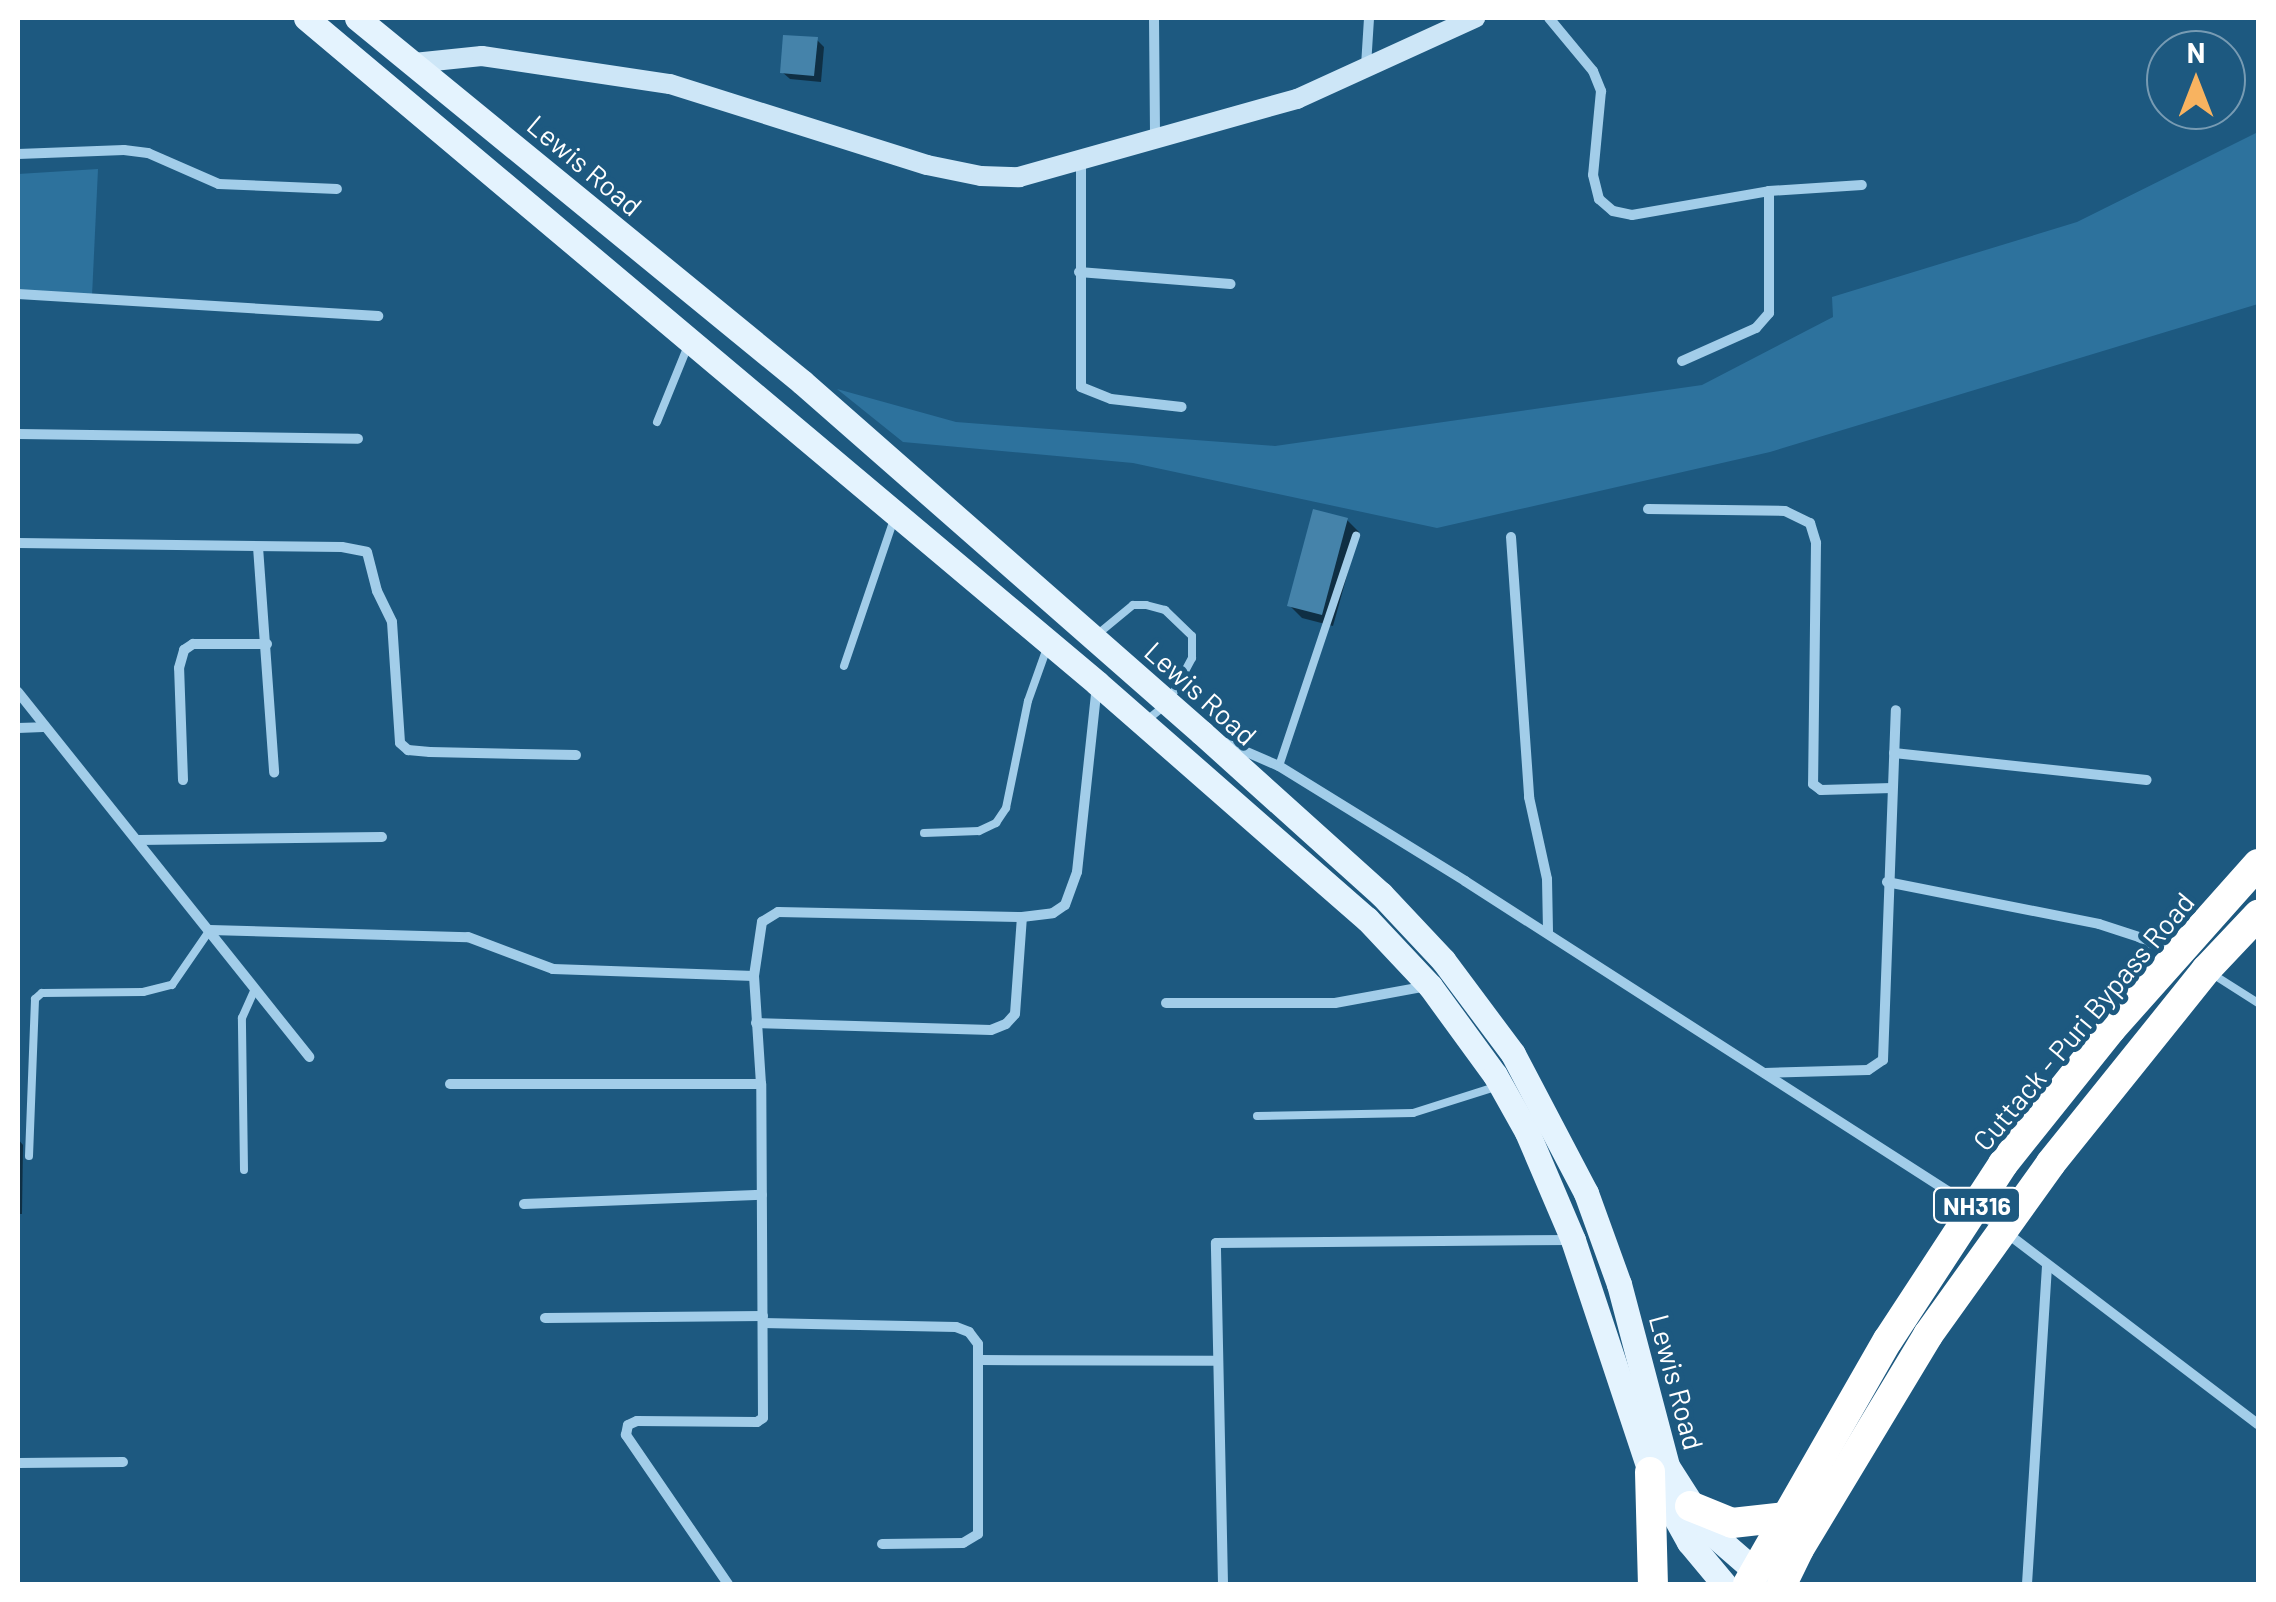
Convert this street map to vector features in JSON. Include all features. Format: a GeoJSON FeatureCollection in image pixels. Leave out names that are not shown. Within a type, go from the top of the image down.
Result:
{"type":"FeatureCollection","features":[{"type":"Feature","properties":{"kind":"highway","name":"Cuttack - Puri Bypass Road"},"geometry":{"type":"LineString","coordinates":[[1764,1582],[1785,1518],[1888,1340],[2004,1164],[2174,956],[2258,864]]}},
{"type":"Feature","properties":{"kind":"highway","name":"NH316"},"geometry":{"type":"LineString","coordinates":[[1764,1582],[1799,1548],[1928,1335],[2051,1163],[2206,970],[2258,915]]}},
{"type":"Feature","properties":{"kind":"highway"},"geometry":{"type":"LineString","coordinates":[[1650,1472],[1653,1584]]}},
{"type":"Feature","properties":{"kind":"highway"},"geometry":{"type":"LineString","coordinates":[[1690,1506],[1732,1523],[1785,1518]]}},
{"type":"Feature","properties":{"kind":"main road","name":"Lewis Road"},"geometry":{"type":"LineString","coordinates":[[306,18],[1097,683],[1355,908],[1430,986],[1502,1084],[1527,1132],[1572,1240],[1650,1472],[1688,1542],[1724,1584]]}},
{"type":"Feature","properties":{"kind":"main road","name":"Lewis Road"},"geometry":{"type":"LineString","coordinates":[[356,18],[802,382],[1202,733],[1380,894],[1443,960],[1513,1054],[1586,1193],[1620,1284],[1667,1466],[1690,1506],[1764,1582]]}},
{"type":"Feature","properties":{"kind":"main road"},"geometry":{"type":"LineString","coordinates":[[502,181],[522,152]]}},
{"type":"Feature","properties":{"kind":"street"},"geometry":{"type":"LineString","coordinates":[[1154,18],[1155,137]]}},
{"type":"Feature","properties":{"kind":"street"},"geometry":{"type":"LineString","coordinates":[[1366,70],[1369,18]]}},
{"type":"Feature","properties":{"kind":"street"},"geometry":{"type":"LineString","coordinates":[[414,63],[482,56],[670,84],[927,165],[981,176],[1019,177],[1297,99],[1475,18]]}},
{"type":"Feature","properties":{"kind":"street"},"geometry":{"type":"LineString","coordinates":[[1549,18],[1592,71],[1601,92],[1593,174],[1599,199],[1613,211],[1632,215],[1770,191],[1862,185]]}},
{"type":"Feature","properties":{"kind":"street"},"geometry":{"type":"LineString","coordinates":[[18,154],[124,150],[148,154],[219,184],[337,189]]}},
{"type":"Feature","properties":{"kind":"street"},"geometry":{"type":"LineString","coordinates":[[1080,159],[1081,387],[1092,395],[1182,407]]}},
{"type":"Feature","properties":{"kind":"street"},"geometry":{"type":"LineString","coordinates":[[1682,361],[1756,328],[1770,313],[1770,191]]}},
{"type":"Feature","properties":{"kind":"street"},"geometry":{"type":"LineString","coordinates":[[1079,272],[1231,284]]}},
{"type":"Feature","properties":{"kind":"street"},"geometry":{"type":"LineString","coordinates":[[18,294],[378,316]]}},
{"type":"Feature","properties":{"kind":"street"},"geometry":{"type":"LineString","coordinates":[[18,434],[358,439]]}},
{"type":"Feature","properties":{"kind":"street"},"geometry":{"type":"LineString","coordinates":[[1648,509],[1785,511],[1810,523],[1816,543],[1814,784],[1821,790],[1892,788]]}},
{"type":"Feature","properties":{"kind":"street"},"geometry":{"type":"LineString","coordinates":[[1511,536],[1529,797],[1547,879],[1548,932]]}},
{"type":"Feature","properties":{"kind":"street"},"geometry":{"type":"LineString","coordinates":[[18,542],[342,546],[367,552],[377,591],[392,622],[396,732],[408,750],[576,755]]}},
{"type":"Feature","properties":{"kind":"street"},"geometry":{"type":"LineString","coordinates":[[258,547],[274,772]]}},
{"type":"Feature","properties":{"kind":"street"},"geometry":{"type":"LineString","coordinates":[[184,780],[178,668],[184,650],[194,644],[267,644]]}},
{"type":"Feature","properties":{"kind":"street"},"geometry":{"type":"LineString","coordinates":[[728,1584],[626,1434],[628,1425],[637,1421],[757,1422],[763,1418],[760,1084],[754,976],[762,922],[778,912],[1022,917],[1054,913],[1065,905],[1074,890],[1097,683]]}},
{"type":"Feature","properties":{"kind":"street"},"geometry":{"type":"LineString","coordinates":[[18,692],[308,1057]]}},
{"type":"Feature","properties":{"kind":"street"},"geometry":{"type":"LineString","coordinates":[[1765,1073],[1868,1070],[1883,1060],[1896,710]]}},
{"type":"Feature","properties":{"kind":"street"},"geometry":{"type":"LineString","coordinates":[[18,728],[43,727]]}},
{"type":"Feature","properties":{"kind":"street"},"geometry":{"type":"LineString","coordinates":[[1202,733],[1279,766],[1548,932],[1974,1208],[2258,1424]]}},
{"type":"Feature","properties":{"kind":"street"},"geometry":{"type":"LineString","coordinates":[[1894,753],[2147,780]]}},
{"type":"Feature","properties":{"kind":"street"},"geometry":{"type":"LineString","coordinates":[[138,840],[382,837]]}},
{"type":"Feature","properties":{"kind":"street"},"geometry":{"type":"LineString","coordinates":[[1888,882],[2099,924],[2139,937],[2174,956]]}},
{"type":"Feature","properties":{"kind":"street"},"geometry":{"type":"LineString","coordinates":[[756,1023],[991,1030],[1006,1024],[1014,1014],[1022,917]]}},
{"type":"Feature","properties":{"kind":"street"},"geometry":{"type":"LineString","coordinates":[[210,930],[468,936],[553,970],[754,976]]}},
{"type":"Feature","properties":{"kind":"street"},"geometry":{"type":"LineString","coordinates":[[1166,1003],[1335,1003],[1430,986]]}},
{"type":"Feature","properties":{"kind":"street"},"geometry":{"type":"LineString","coordinates":[[450,1084],[760,1084]]}},
{"type":"Feature","properties":{"kind":"street"},"geometry":{"type":"LineString","coordinates":[[524,1204],[762,1195]]}},
{"type":"Feature","properties":{"kind":"street"},"geometry":{"type":"LineString","coordinates":[[1223,1584],[1214,1253],[1221,1241],[1572,1240]]}},
{"type":"Feature","properties":{"kind":"street"},"geometry":{"type":"LineString","coordinates":[[2027,1584],[2047,1266]]}},
{"type":"Feature","properties":{"kind":"street"},"geometry":{"type":"LineString","coordinates":[[544,1318],[763,1319],[956,1327],[969,1332],[978,1344],[980,1360],[978,1534],[963,1543],[882,1544]]}},
{"type":"Feature","properties":{"kind":"street"},"geometry":{"type":"LineString","coordinates":[[980,1360],[1216,1360]]}},
{"type":"Feature","properties":{"kind":"street"},"geometry":{"type":"LineString","coordinates":[[18,1463],[123,1462]]}},
{"type":"Feature","properties":{"kind":"lane"},"geometry":{"type":"LineString","coordinates":[[657,422],[691,339]]}},
{"type":"Feature","properties":{"kind":"lane"},"geometry":{"type":"LineString","coordinates":[[844,666],[896,514]]}},
{"type":"Feature","properties":{"kind":"lane"},"geometry":{"type":"LineString","coordinates":[[1279,766],[1356,536]]}},
{"type":"Feature","properties":{"kind":"lane"},"geometry":{"type":"LineString","coordinates":[[1071,661],[1133,605],[1165,610],[1183,624],[1192,636],[1192,658],[1168,703],[1144,724]]}},
{"type":"Feature","properties":{"kind":"lane"},"geometry":{"type":"LineString","coordinates":[[924,833],[979,831],[996,823],[1006,808],[1028,701],[1048,642]]}},
{"type":"Feature","properties":{"kind":"lane"},"geometry":{"type":"LineString","coordinates":[[29,1156],[35,998],[42,993],[143,992],[172,985],[210,930]]}},
{"type":"Feature","properties":{"kind":"lane"},"geometry":{"type":"LineString","coordinates":[[2206,970],[2258,1003]]}},
{"type":"Feature","properties":{"kind":"lane"},"geometry":{"type":"LineString","coordinates":[[244,1170],[242,1018],[254,991]]}},
{"type":"Feature","properties":{"kind":"lane"},"geometry":{"type":"LineString","coordinates":[[1257,1116],[1413,1113],[1452,1104],[1502,1084]]}},
{"type":"Feature","properties":{"kind":"shaded area"},"geometry":{"type":"Polygon","coordinates":[[[2258,132],[2258,304],[1770,452],[1437,528],[1133,463],[903,442],[837,389],[956,422],[1275,446],[1702,385],[1833,317],[1832,297],[2077,222],[2258,132]]]}},
{"type":"Feature","properties":{"kind":"shaded area"},"geometry":{"type":"Polygon","coordinates":[[[98,169],[92,296],[18,293],[18,174],[98,169]]]}},
{"type":"Feature","properties":{"kind":"building"},"geometry":{"type":"Polygon","coordinates":[[[783,35],[818,37],[814,76],[780,73],[783,35]]]}},
{"type":"Feature","properties":{"kind":"building"},"geometry":{"type":"Polygon","coordinates":[[[1313,509],[1348,518],[1322,615],[1287,606],[1313,509]]]}}]}
